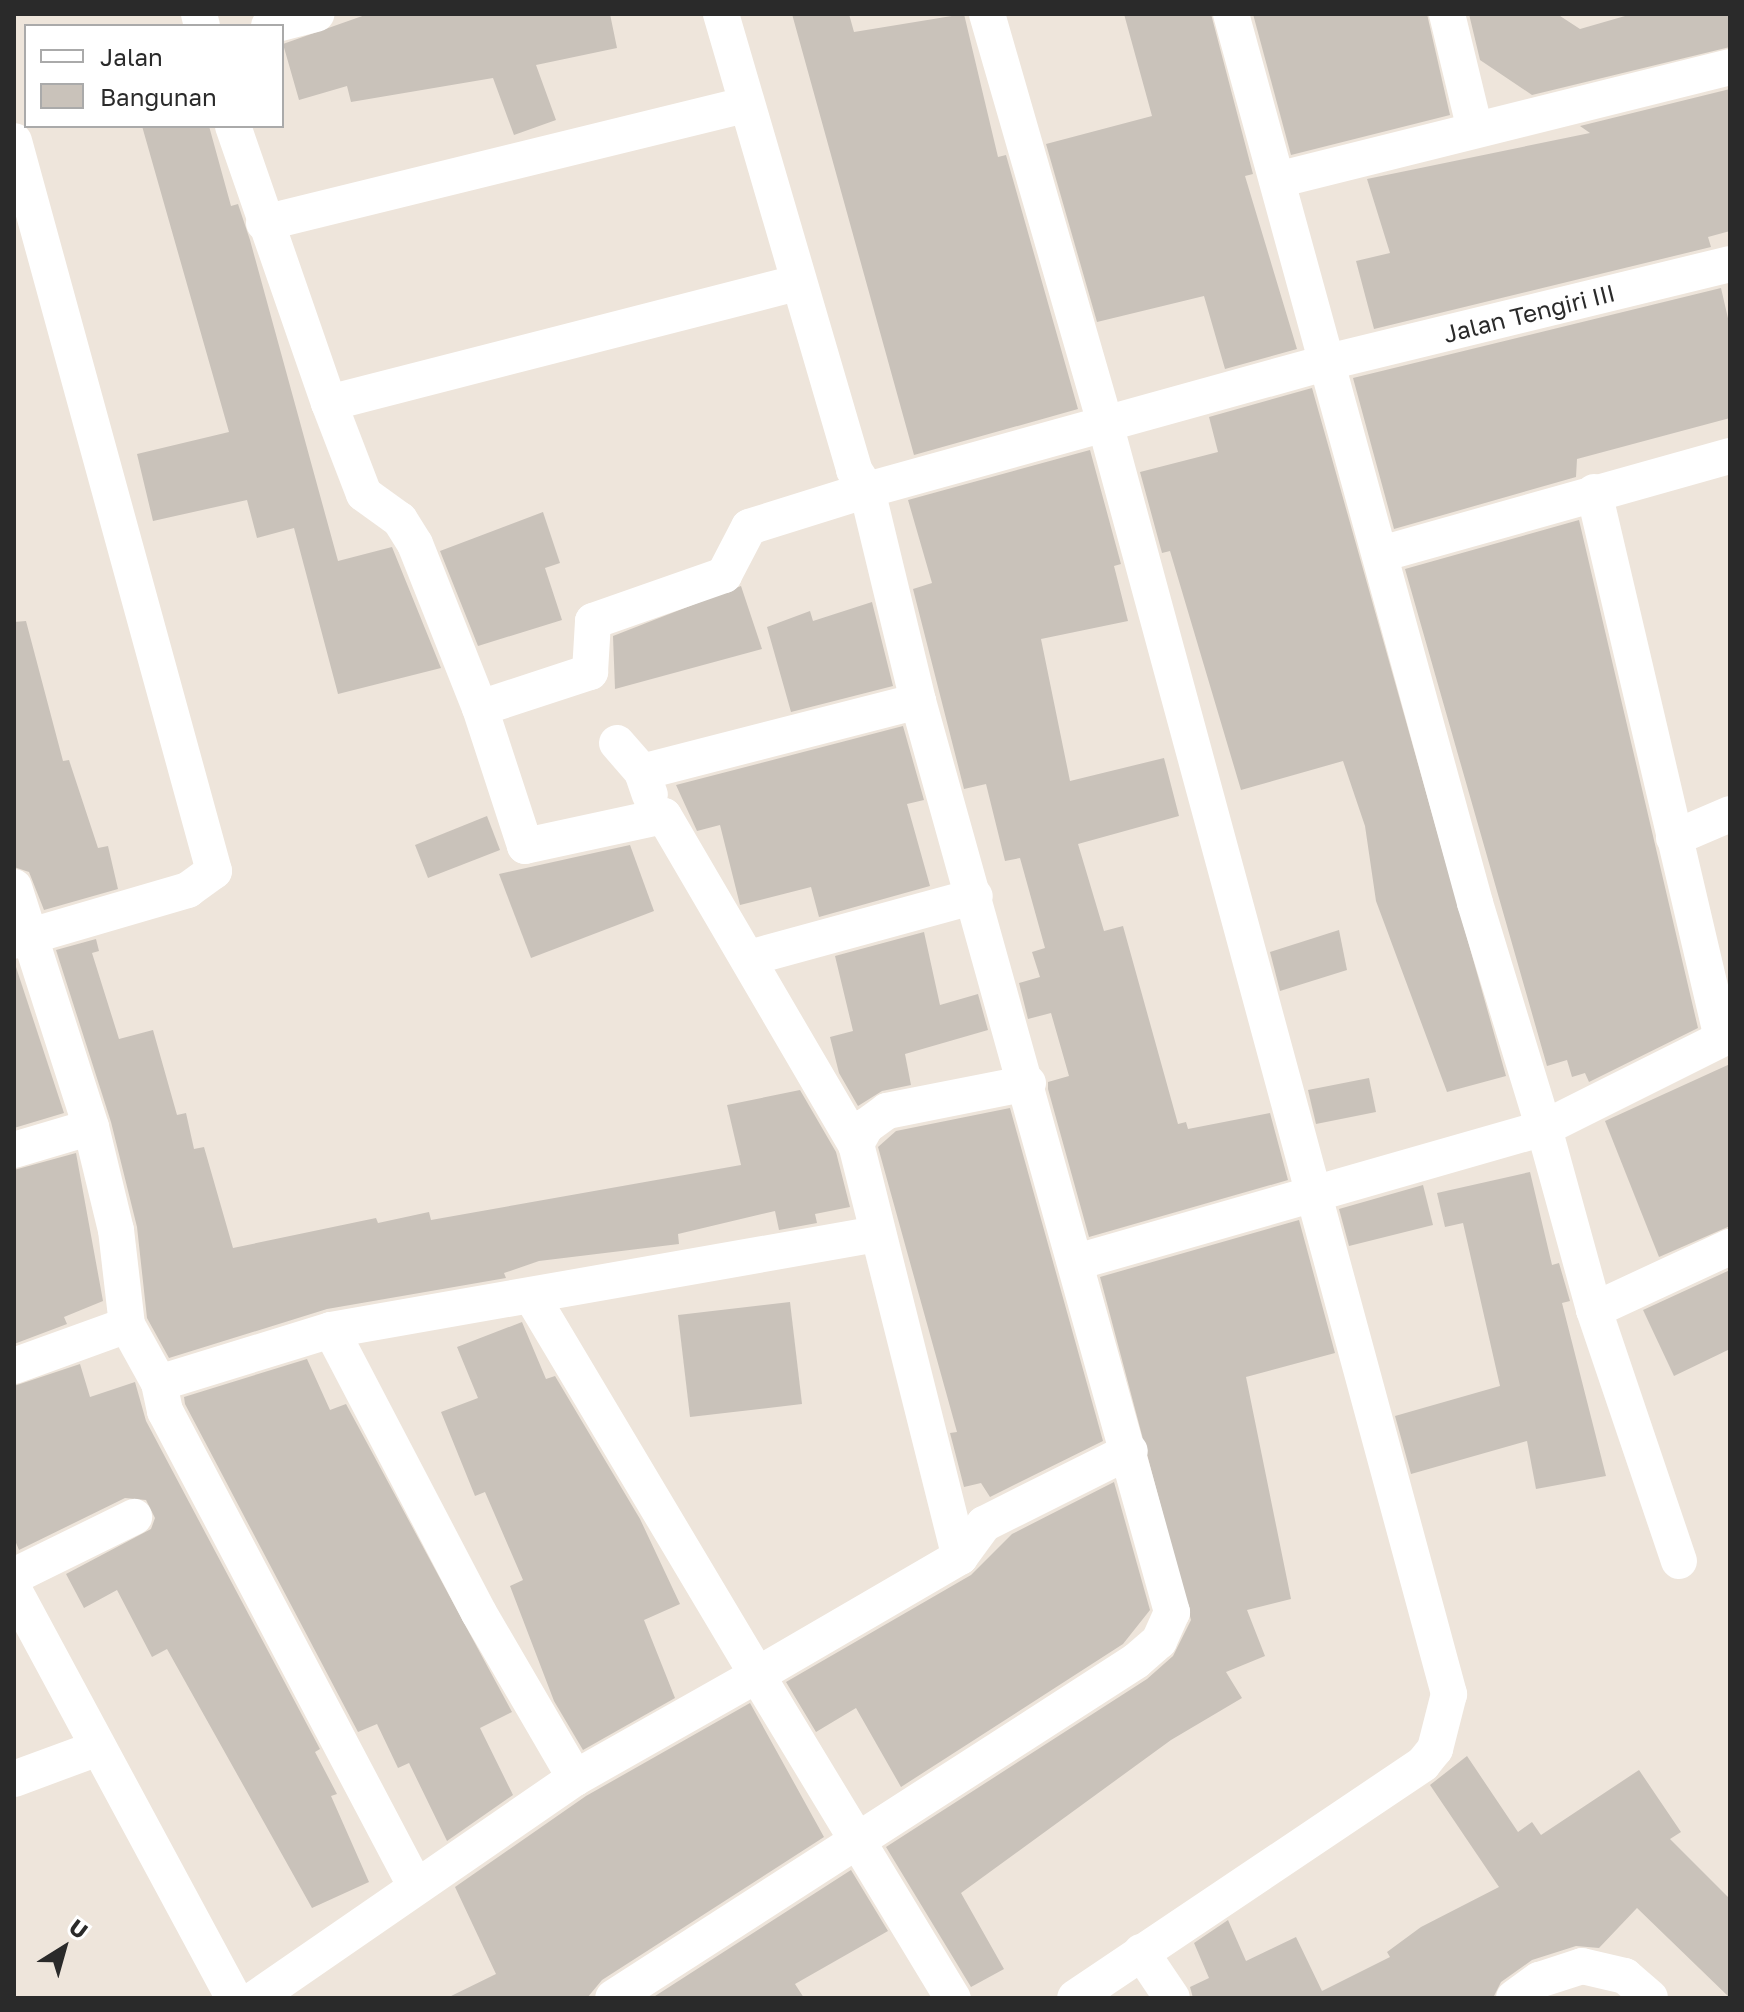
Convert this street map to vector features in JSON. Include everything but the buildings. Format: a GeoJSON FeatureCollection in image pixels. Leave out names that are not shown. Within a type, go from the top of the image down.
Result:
{"type":"FeatureCollection","features":[{"type":"Feature","properties":{"kind":"street"},"geometry":{"type":"LineString","coordinates":[[277,24],[316,14]]}},
{"type":"Feature","properties":{"kind":"street"},"geometry":{"type":"LineString","coordinates":[[613,1998],[859,1844],[1159,1641],[1172,1612],[1080,1261],[918,701],[867,490],[854,470],[721,14]]}},
{"type":"Feature","properties":{"kind":"street"},"geometry":{"type":"LineString","coordinates":[[987,14],[1106,427],[1449,1694],[1435,1749],[1423,1764],[1075,1998]]}},
{"type":"Feature","properties":{"kind":"street"},"geometry":{"type":"LineString","coordinates":[[1231,14],[1475,903],[1544,1128],[1594,1310],[1679,1561]]}},
{"type":"Feature","properties":{"kind":"street"},"geometry":{"type":"LineString","coordinates":[[1447,14],[1475,130]]}},
{"type":"Feature","properties":{"kind":"street"},"geometry":{"type":"LineString","coordinates":[[1277,180],[1730,67]]}},
{"type":"Feature","properties":{"kind":"street"},"geometry":{"type":"LineString","coordinates":[[264,223],[747,104]]}},
{"type":"Feature","properties":{"kind":"street"},"geometry":{"type":"LineString","coordinates":[[234,128],[264,223],[364,494],[400,520],[415,544],[480,708],[525,846],[655,813]]}},
{"type":"Feature","properties":{"kind":"street"},"geometry":{"type":"LineString","coordinates":[[14,141],[214,871],[188,890],[21,939]]}},
{"type":"Feature","properties":{"kind":"street","name":"Jalan Tengiri III"},"geometry":{"type":"LineString","coordinates":[[480,708],[590,672],[593,621],[724,575],[749,527],[867,490],[1106,427],[1328,362],[1730,264]]}},
{"type":"Feature","properties":{"kind":"street"},"geometry":{"type":"LineString","coordinates":[[329,403],[799,282]]}},
{"type":"Feature","properties":{"kind":"street"},"geometry":{"type":"LineString","coordinates":[[1381,554],[1730,456]]}},
{"type":"Feature","properties":{"kind":"street"},"geometry":{"type":"LineString","coordinates":[[1080,1261],[1311,1191],[1544,1128],[1726,1037],[1674,838],[1594,492]]}},
{"type":"Feature","properties":{"kind":"street"},"geometry":{"type":"LineString","coordinates":[[642,772],[918,701]]}},
{"type":"Feature","properties":{"kind":"street"},"geometry":{"type":"LineString","coordinates":[[617,743],[642,772],[655,813],[671,823],[856,1144],[960,1557]]}},
{"type":"Feature","properties":{"kind":"street"},"geometry":{"type":"LineString","coordinates":[[1674,838],[1730,814]]}},
{"type":"Feature","properties":{"kind":"street"},"geometry":{"type":"LineString","coordinates":[[14,887],[21,939],[91,1127],[116,1230],[127,1325],[159,1383],[165,1411],[416,1887]]}},
{"type":"Feature","properties":{"kind":"street"},"geometry":{"type":"LineString","coordinates":[[749,958],[975,896]]}},
{"type":"Feature","properties":{"kind":"street"},"geometry":{"type":"LineString","coordinates":[[856,1144],[866,1126],[887,1111],[1028,1083]]}},
{"type":"Feature","properties":{"kind":"street"},"geometry":{"type":"LineString","coordinates":[[14,1150],[91,1127]]}},
{"type":"Feature","properties":{"kind":"street"},"geometry":{"type":"LineString","coordinates":[[159,1383],[331,1330],[877,1234]]}},
{"type":"Feature","properties":{"kind":"street"},"geometry":{"type":"LineString","coordinates":[[1594,1310],[1730,1247]]}},
{"type":"Feature","properties":{"kind":"street"},"geometry":{"type":"LineString","coordinates":[[532,1297],[953,1998]]}},
{"type":"Feature","properties":{"kind":"street"},"geometry":{"type":"LineString","coordinates":[[14,1366],[127,1325]]}},
{"type":"Feature","properties":{"kind":"street"},"geometry":{"type":"LineString","coordinates":[[331,1330],[479,1613],[575,1778]]}},
{"type":"Feature","properties":{"kind":"street"},"geometry":{"type":"LineString","coordinates":[[256,1998],[575,1778],[960,1557],[984,1524],[1130,1451]]}},
{"type":"Feature","properties":{"kind":"street"},"geometry":{"type":"LineString","coordinates":[[14,1576],[134,1517]]}},
{"type":"Feature","properties":{"kind":"street"},"geometry":{"type":"LineString","coordinates":[[14,1590],[234,1998]]}},
{"type":"Feature","properties":{"kind":"street"},"geometry":{"type":"LineString","coordinates":[[14,1779],[98,1748]]}},
{"type":"Feature","properties":{"kind":"street"},"geometry":{"type":"LineString","coordinates":[[1141,1952],[1172,1998]]}},
{"type":"Feature","properties":{"kind":"street"},"geometry":{"type":"LineString","coordinates":[[1514,1998],[1539,1980],[1582,1966],[1625,1976],[1650,1998]]}}]}
